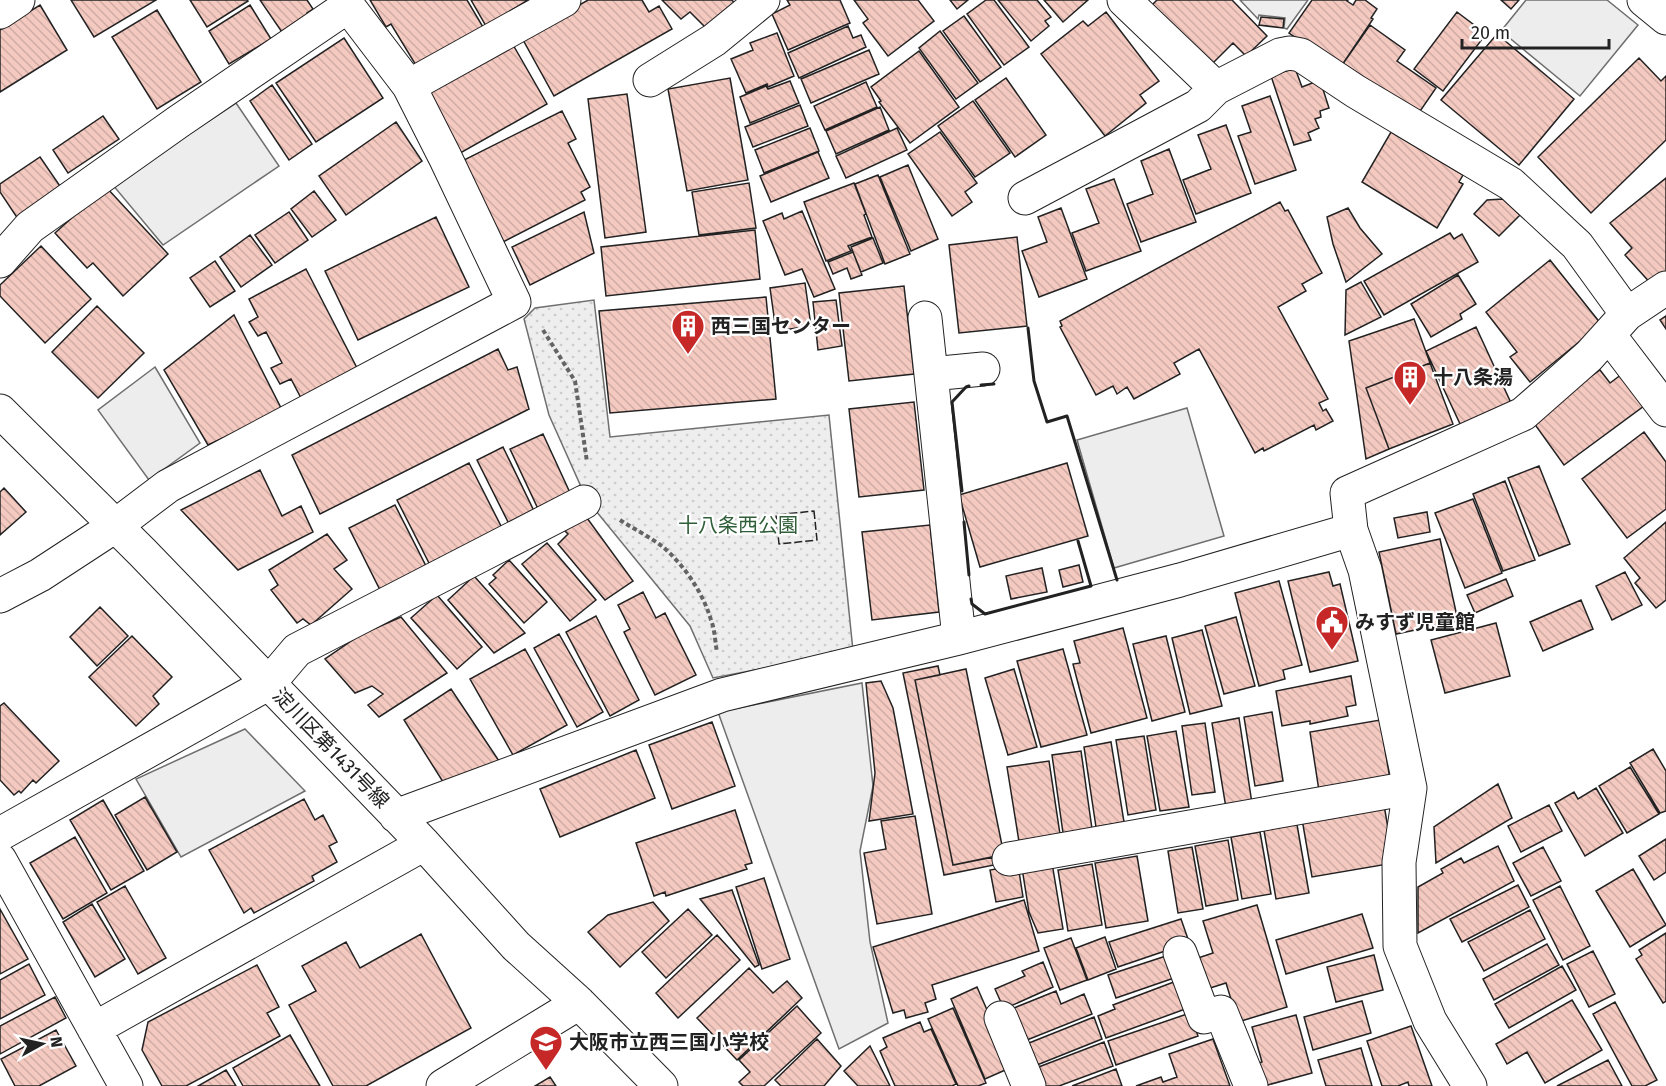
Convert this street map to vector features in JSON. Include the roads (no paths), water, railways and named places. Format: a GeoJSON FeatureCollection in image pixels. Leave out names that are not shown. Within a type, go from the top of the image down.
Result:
{"type":"FeatureCollection","features":[{"type":"Feature","properties":{"kind":"street"},"geometry":{"type":"LineString","coordinates":[[0,12],[18,0]]}},
{"type":"Feature","properties":{"kind":"street"},"geometry":{"type":"LineString","coordinates":[[409,86],[564,0]]}},
{"type":"Feature","properties":{"kind":"street"},"geometry":{"type":"LineString","coordinates":[[650,80],[714,40],[763,0]]}},
{"type":"Feature","properties":{"kind":"street"},"geometry":{"type":"LineString","coordinates":[[1124,0],[1216,88]]}},
{"type":"Feature","properties":{"kind":"street"},"geometry":{"type":"LineString","coordinates":[[1644,0],[1666,18]]}},
{"type":"Feature","properties":{"kind":"street"},"geometry":{"type":"LineString","coordinates":[[0,261],[30,227],[348,6],[409,86],[514,302],[168,486],[115,526],[40,575],[0,596]]}},
{"type":"Feature","properties":{"kind":"street"},"geometry":{"type":"LineString","coordinates":[[1025,198],[1198,106],[1216,88],[1280,56],[1290,53],[1301,55],[1355,91],[1511,184],[1577,245],[1666,410]]}},
{"type":"Feature","properties":{"kind":"street"},"geometry":{"type":"LineString","coordinates":[[1470,1086],[1430,1021],[1400,946],[1399,862],[1410,788],[1365,570],[1351,530],[1347,493],[1523,414],[1589,356],[1618,324],[1666,288]]}},
{"type":"Feature","properties":{"kind":"street"},"geometry":{"type":"LineString","coordinates":[[925,318],[959,638]]}},
{"type":"Feature","properties":{"kind":"street"},"geometry":{"type":"LineString","coordinates":[[931,374],[983,369]]}},
{"type":"Feature","properties":{"kind":"street","name":"淀川区第1431号線"},"geometry":{"type":"LineString","coordinates":[[0,411],[269,683],[424,844],[516,946],[579,1003],[661,1086]]}},
{"type":"Feature","properties":{"kind":"street"},"geometry":{"type":"LineString","coordinates":[[0,834],[269,683],[297,650],[584,502]]}},
{"type":"Feature","properties":{"kind":"street"},"geometry":{"type":"LineString","coordinates":[[396,816],[722,695],[959,638],[1180,580],[1351,530]]}},
{"type":"Feature","properties":{"kind":"street"},"geometry":{"type":"LineString","coordinates":[[1009,860],[1410,788]]}},
{"type":"Feature","properties":{"kind":"street"},"geometry":{"type":"LineString","coordinates":[[94,1029],[424,844]]}},
{"type":"Feature","properties":{"kind":"street"},"geometry":{"type":"LineString","coordinates":[[0,860],[126,1086]]}},
{"type":"Feature","properties":{"kind":"street"},"geometry":{"type":"LineString","coordinates":[[1180,953],[1204,1017],[1221,1012],[1251,1086]]}},
{"type":"Feature","properties":{"kind":"street"},"geometry":{"type":"LineString","coordinates":[[443,1086],[579,1003]]}},
{"type":"Feature","properties":{"kind":"street"},"geometry":{"type":"LineString","coordinates":[[1001,1018],[1022,1083]]}},
{"type":"Feature","properties":{"kind":"place","name":"西三国センター"},"geometry":{"type":"Point","coordinates":[688,355]}},
{"type":"Feature","properties":{"kind":"place","name":"十八条湯"},"geometry":{"type":"Point","coordinates":[1410,406]}},
{"type":"Feature","properties":{"kind":"place","name":"みすず児童館"},"geometry":{"type":"Point","coordinates":[1332,651]}},
{"type":"Feature","properties":{"kind":"place","name":"大阪市立西三国小学校"},"geometry":{"type":"Point","coordinates":[546,1071]}},
{"type":"Feature","properties":{"kind":"park label","name":"十八条西公園"},"geometry":{"type":"Point","coordinates":[738,525]}}]}
